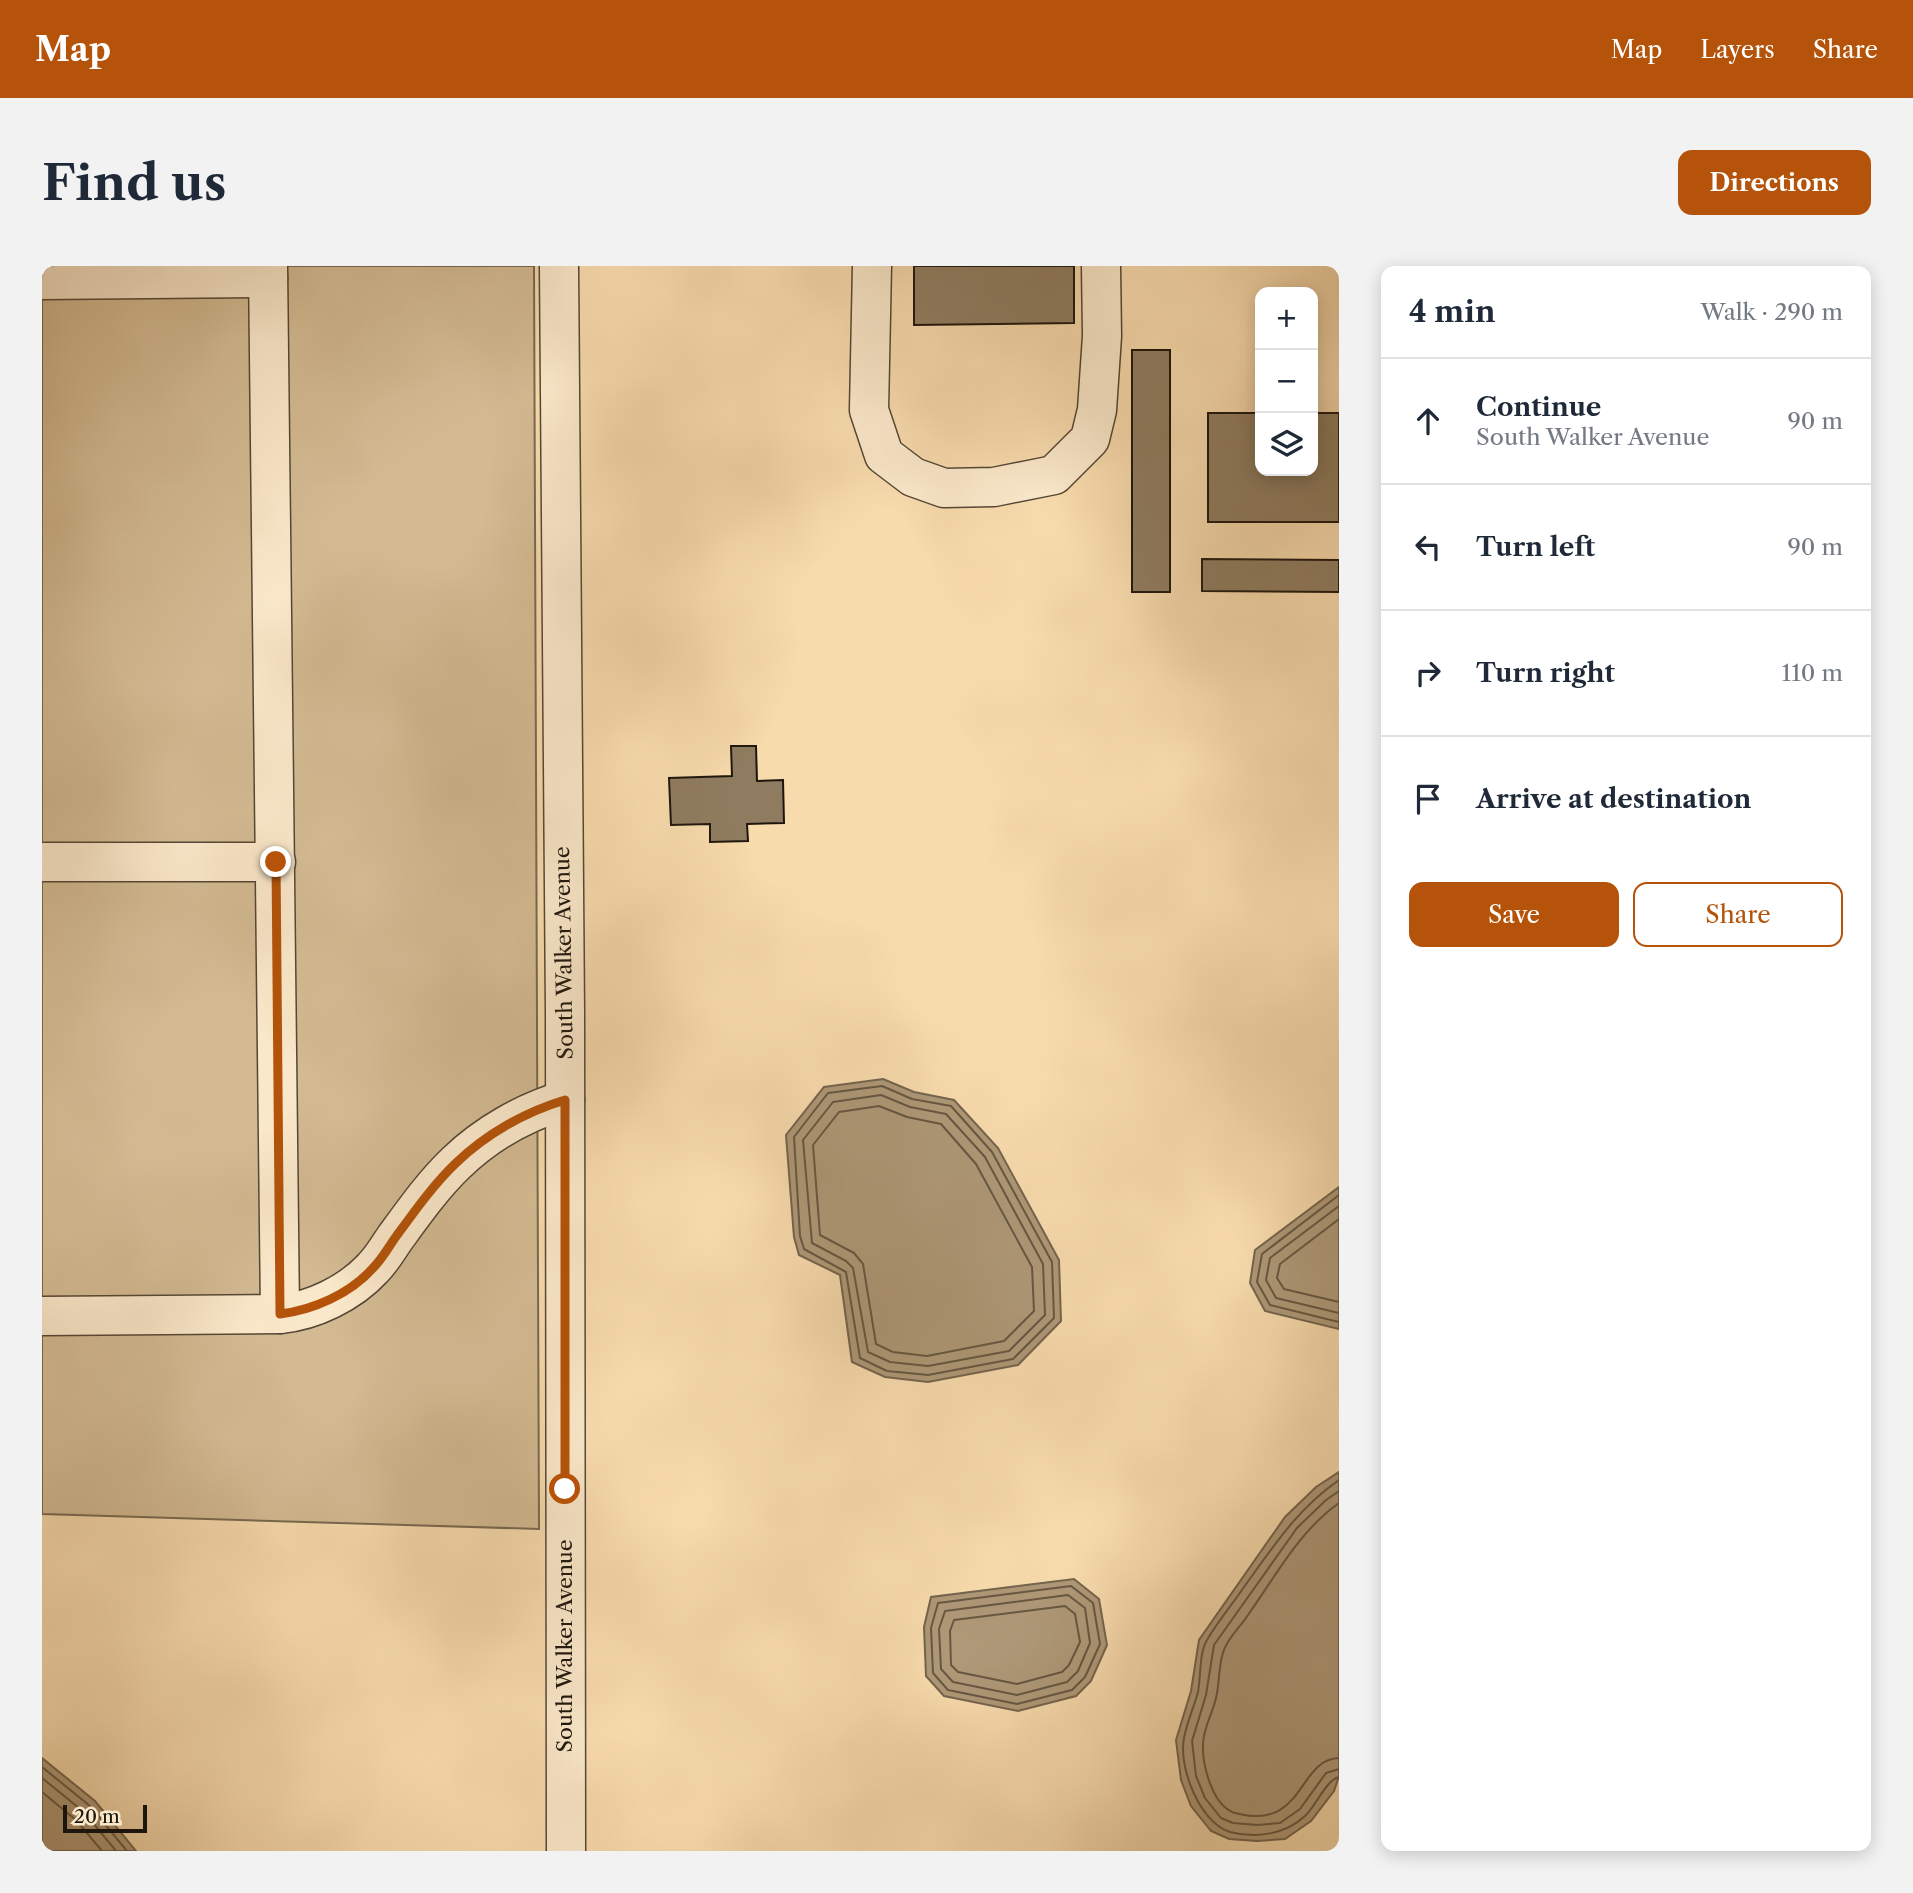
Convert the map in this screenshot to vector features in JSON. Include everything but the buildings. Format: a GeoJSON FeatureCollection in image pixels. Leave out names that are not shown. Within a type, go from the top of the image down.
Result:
{"type":"FeatureCollection","features":[{"type":"Feature","properties":{"kind":"street","name":"South Walker Avenue"},"geometry":{"type":"LineString","coordinates":[[559,266],[565,1100],[566,1851]]}},
{"type":"Feature","properties":{"kind":"street"},"geometry":{"type":"LineString","coordinates":[[872,266],[869,410],[884,454],[913,477],[944,488],[994,487],[1054,474],[1090,439],[1097,410],[1102,336],[1101,266]]}},
{"type":"Feature","properties":{"kind":"street"},"geometry":{"type":"LineString","coordinates":[[42,280],[268,272],[280,1314]]}},
{"type":"Feature","properties":{"kind":"street"},"geometry":{"type":"LineString","coordinates":[[42,863],[276,862]]}},
{"type":"Feature","properties":{"kind":"street"},"geometry":{"type":"LineString","coordinates":[[42,1316],[280,1314],[315,1306],[331,1299],[373,1269],[414,1212],[454,1164],[477,1145],[525,1114],[565,1100]]}},
{"type":"Feature","properties":{"kind":"shaded area"},"geometry":{"type":"Polygon","coordinates":[[[42,266],[534,266],[539,1529],[42,1514],[42,266]]]}},
{"type":"Feature","properties":{"kind":"water"},"geometry":{"type":"Polygon","coordinates":[[[883,1079],[914,1092],[954,1100],[998,1148],[1059,1260],[1061,1321],[1018,1365],[928,1382],[885,1377],[852,1362],[840,1275],[799,1255],[794,1237],[786,1135],[824,1087],[883,1079]]]}},
{"type":"Feature","properties":{"kind":"water"},"geometry":{"type":"Polygon","coordinates":[[[1339,1187],[1339,1329],[1265,1311],[1250,1283],[1255,1250],[1339,1187]]]}},
{"type":"Feature","properties":{"kind":"water"},"geometry":{"type":"Polygon","coordinates":[[[1339,1472],[1339,1776],[1334,1791],[1311,1821],[1285,1839],[1229,1839],[1211,1831],[1191,1806],[1181,1780],[1176,1740],[1191,1691],[1199,1640],[1285,1517],[1316,1487],[1339,1472]]]}},
{"type":"Feature","properties":{"kind":"water"},"geometry":{"type":"Polygon","coordinates":[[[1074,1579],[1099,1599],[1107,1645],[1091,1681],[1076,1696],[1018,1711],[944,1696],[926,1676],[924,1627],[931,1597],[1074,1579]]]}},
{"type":"Feature","properties":{"kind":"water"},"geometry":{"type":"Polygon","coordinates":[[[42,1758],[95,1801],[136,1851],[42,1851],[42,1758]]]}},
{"type":"Feature","properties":{"kind":"route"},"geometry":{"type":"LineString","coordinates":[[276,862],[280,1314],[292,1313],[331,1299],[373,1269],[414,1212],[454,1164],[477,1145],[525,1114],[565,1100],[565,1489]]}}]}
